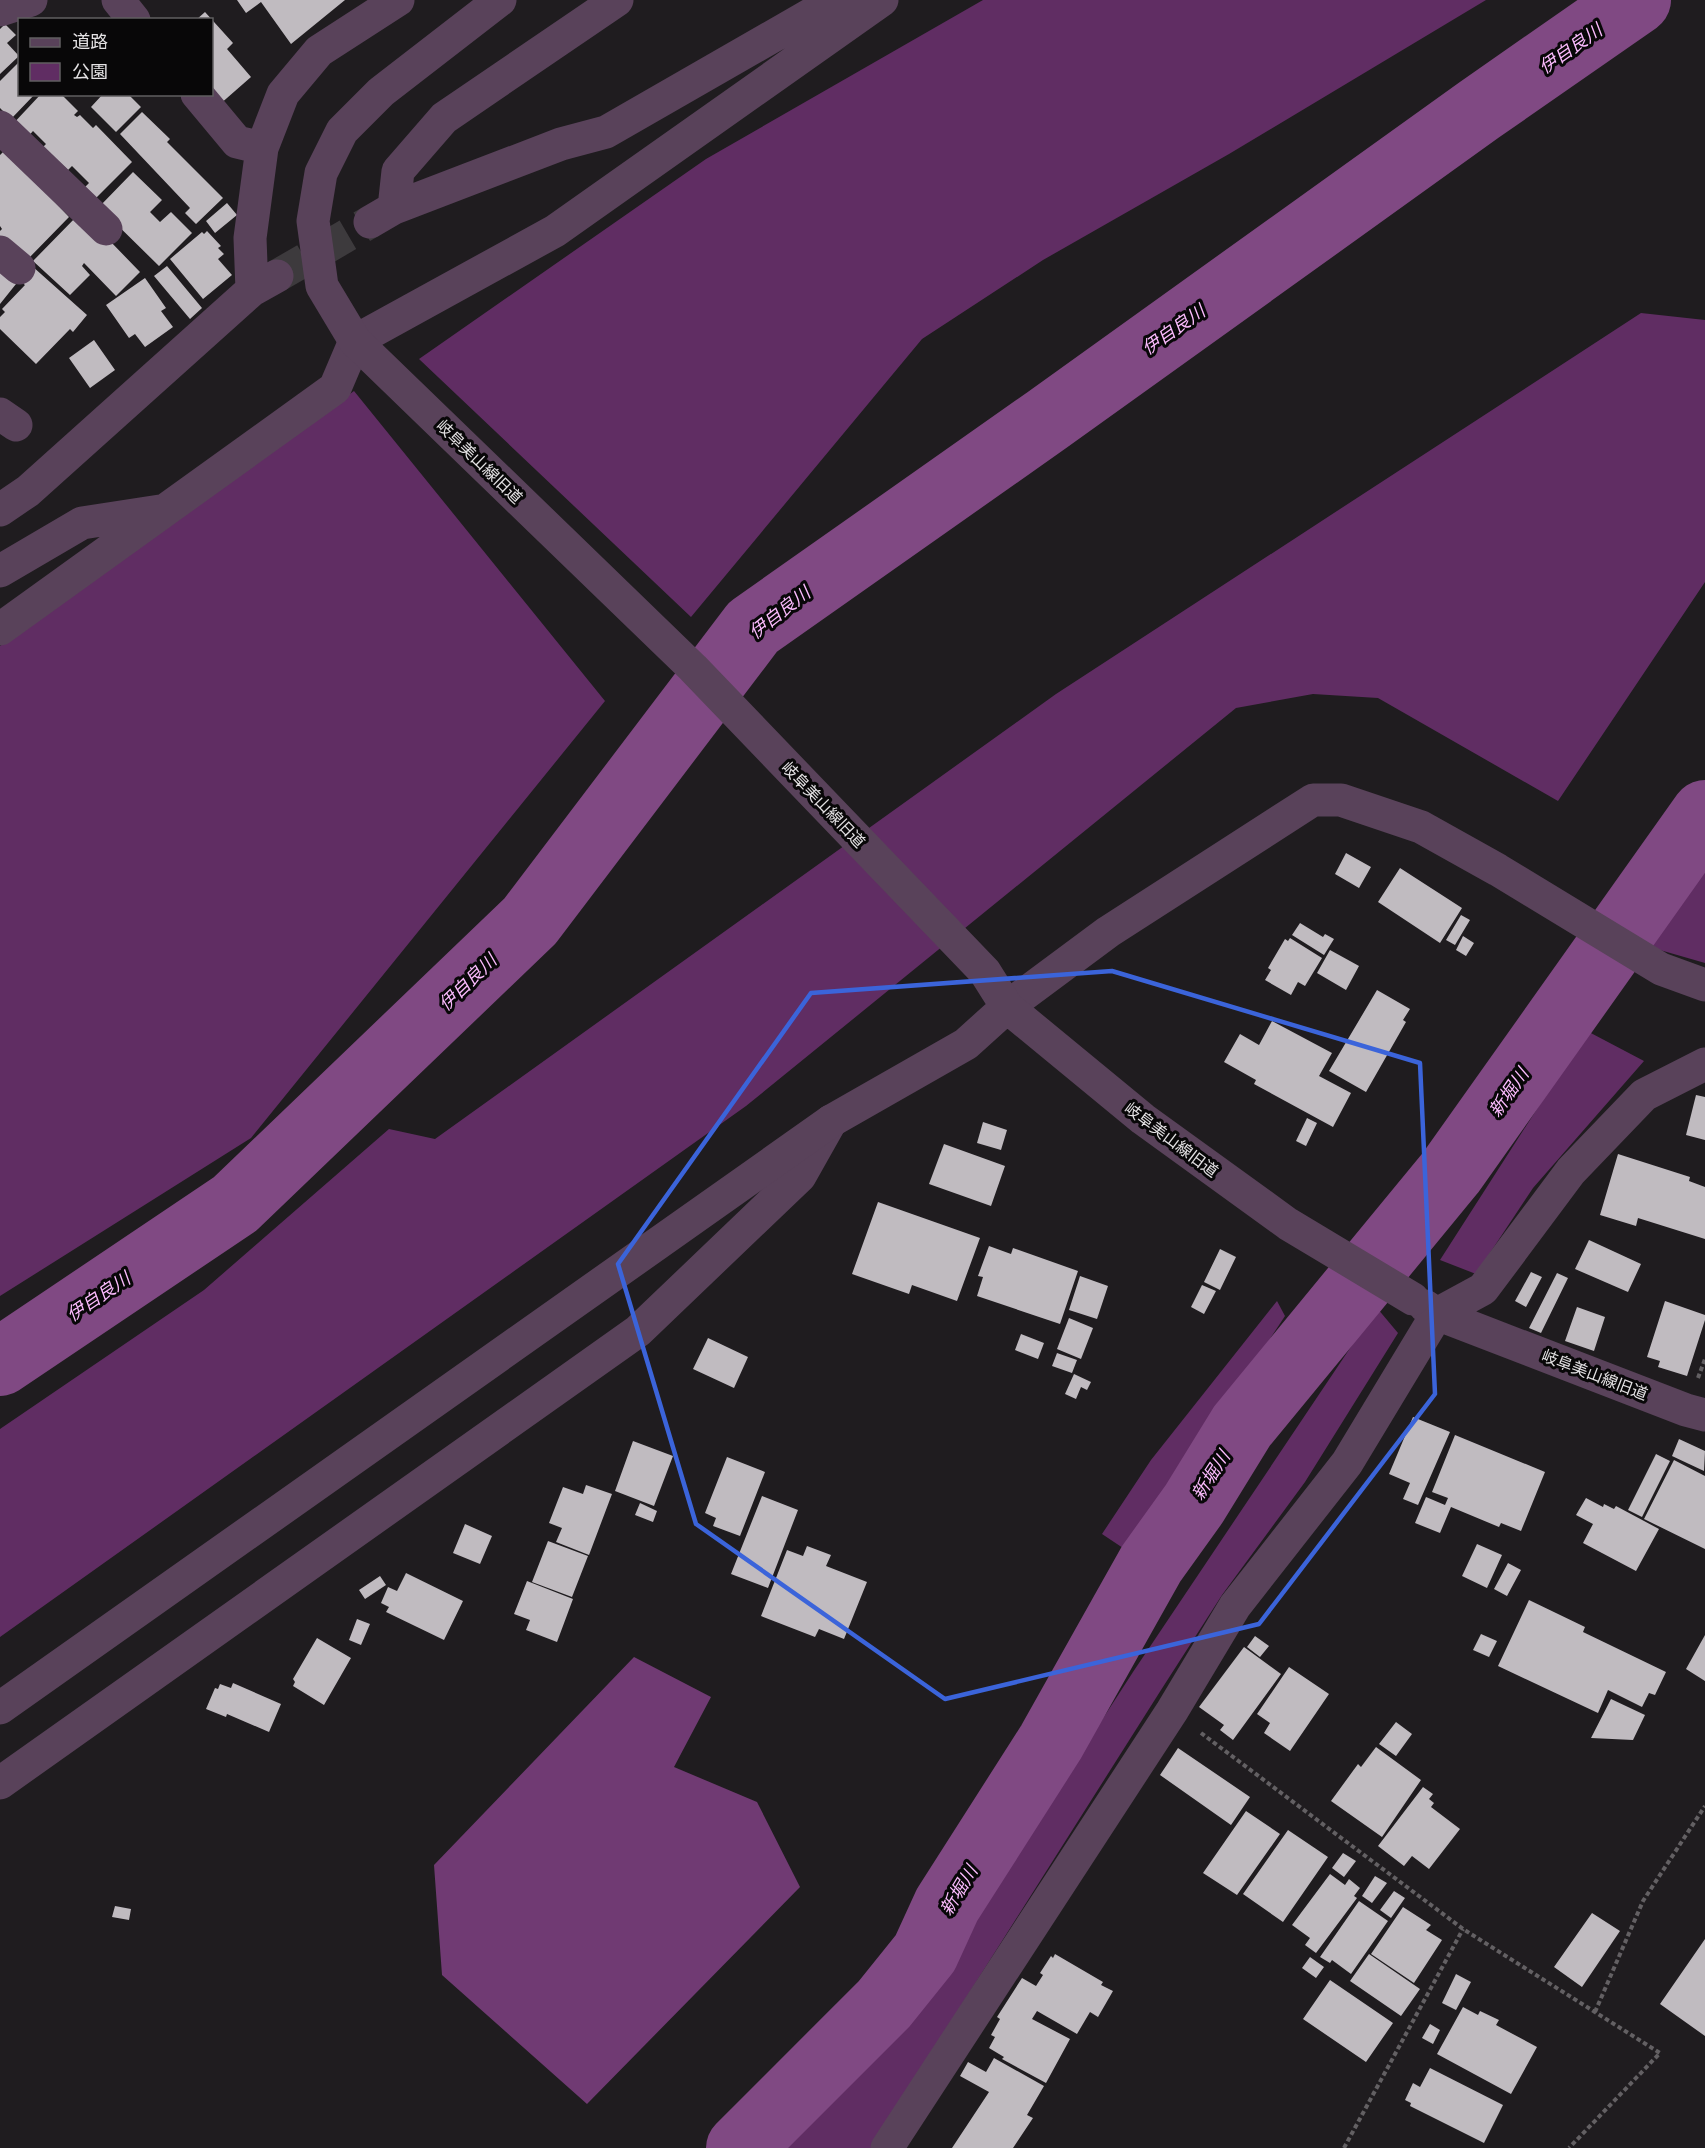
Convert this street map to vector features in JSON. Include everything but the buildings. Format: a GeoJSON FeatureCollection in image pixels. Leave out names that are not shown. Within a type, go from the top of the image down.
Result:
{"type":"FeatureCollection","features":[{"type":"Feature","properties":{"kind":"street"},"geometry":{"type":"LineString","coordinates":[[0,10],[31,0]]}},
{"type":"Feature","properties":{"kind":"street"},"geometry":{"type":"LineString","coordinates":[[118,0],[132,18]]}},
{"type":"Feature","properties":{"kind":"street"},"geometry":{"type":"LineString","coordinates":[[0,510],[28,491],[265,283],[250,238],[262,148],[283,94],[320,51],[398,0]]}},
{"type":"Feature","properties":{"kind":"street","name":"岐阜美山線旧道"},"geometry":{"type":"LineString","coordinates":[[500,0],[381,92],[342,131],[321,173],[313,221],[322,286],[355,341],[693,668],[986,972],[1006,1007],[1143,1119],[1288,1224],[1425,1306],[1705,1415]]}},
{"type":"Feature","properties":{"kind":"street"},"geometry":{"type":"LineString","coordinates":[[617,0],[444,118],[398,171],[382,215],[561,144],[606,132],[822,8],[859,0]]}},
{"type":"Feature","properties":{"kind":"street"},"geometry":{"type":"LineString","coordinates":[[0,629],[335,388],[355,341],[555,231],[882,0]]}},
{"type":"Feature","properties":{"kind":"street"},"geometry":{"type":"LineString","coordinates":[[199,96],[237,142],[262,148]]}},
{"type":"Feature","properties":{"kind":"street"},"geometry":{"type":"LineString","coordinates":[[0,127],[106,229]]}},
{"type":"Feature","properties":{"kind":"street"},"geometry":{"type":"LineString","coordinates":[[0,571],[82,523],[167,510]]}},
{"type":"Feature","properties":{"kind":"street"},"geometry":{"type":"LineString","coordinates":[[0,1708],[831,1121],[966,1044],[1006,1007],[1108,932],[1313,800],[1341,800],[1421,827],[1498,870],[1661,969],[1705,986]]}},
{"type":"Feature","properties":{"kind":"street"},"geometry":{"type":"LineString","coordinates":[[887,2148],[1172,1711],[1235,1606],[1347,1463],[1425,1306],[1484,1289],[1571,1171],[1644,1095],[1705,1064]]}},
{"type":"Feature","properties":{"kind":"street"},"geometry":{"type":"LineString","coordinates":[[0,1783],[638,1331],[800,1176],[831,1121]]}},
{"type":"Feature","properties":{"kind":"path"},"geometry":{"type":"LineString","coordinates":[[1172,1711],[1463,1929],[1660,2053],[1569,2148]]}},
{"type":"Feature","properties":{"kind":"path"},"geometry":{"type":"LineString","coordinates":[[1595,2012],[1643,1901],[1705,1806]]}},
{"type":"Feature","properties":{"kind":"path"},"geometry":{"type":"LineString","coordinates":[[1344,2148],[1463,1929]]}},
{"type":"Feature","properties":{"kind":"highlighted area"},"geometry":{"type":"Polygon","coordinates":[[[1112,971],[1420,1063],[1435,1394],[1259,1624],[945,1699],[696,1524],[618,1264],[811,993],[1112,971]]]}},
{"type":"Feature","properties":{"kind":"green space"},"geometry":{"type":"Polygon","coordinates":[[[983,0],[1486,0],[1229,154],[1043,260],[922,339],[691,617],[419,359],[706,159],[983,0]]]}},
{"type":"Feature","properties":{"kind":"green space"},"geometry":{"type":"Polygon","coordinates":[[[1641,313],[1705,320],[1705,582],[1558,801],[1378,698],[1313,694],[1236,708],[746,1106],[0,1637],[0,1429],[204,1290],[389,1129],[435,1139],[1056,694],[1641,313]]]}},
{"type":"Feature","properties":{"kind":"green space"},"geometry":{"type":"Polygon","coordinates":[[[354,391],[605,701],[251,1138],[0,1296],[0,646],[354,391]]]}},
{"type":"Feature","properties":{"kind":"green space"},"geometry":{"type":"Polygon","coordinates":[[[1705,844],[1705,963],[1646,946],[1705,844]]]}},
{"type":"Feature","properties":{"kind":"green space"},"geometry":{"type":"Polygon","coordinates":[[[1587,1031],[1644,1061],[1533,1188],[1476,1274],[1440,1260],[1587,1031]]]}},
{"type":"Feature","properties":{"kind":"green space"},"geometry":{"type":"Polygon","coordinates":[[[1277,1301],[1285,1316],[1129,1552],[1102,1534],[1151,1460],[1277,1301]]]}},
{"type":"Feature","properties":{"kind":"green space"},"geometry":{"type":"Polygon","coordinates":[[[1377,1308],[1398,1333],[1305,1482],[1222,1595],[871,2148],[770,2148],[909,2018],[1133,1672],[1377,1308]]]}},
{"type":"Feature","properties":{"kind":"shaded area"},"geometry":{"type":"Polygon","coordinates":[[[634,1657],[711,1697],[674,1767],[757,1802],[800,1887],[587,2104],[442,1975],[434,1865],[634,1657]]]}},
{"type":"Feature","properties":{"kind":"waterway","name":"伊自良川"},"geometry":{"type":"LineString","coordinates":[[0,1362],[235,1204],[530,921],[753,627],[1637,0]]}},
{"type":"Feature","properties":{"kind":"waterway","name":"新堀川"},"geometry":{"type":"LineString","coordinates":[[740,2148],[884,2004],[925,1953],[947,1905],[1051,1742],[1151,1564],[1194,1504],[1242,1426],[1451,1172],[1705,814]]}},
{"type":"Feature","properties":{"kind":"tunnel"},"geometry":{"type":"LineString","coordinates":[[277,276],[370,222]]}}]}
